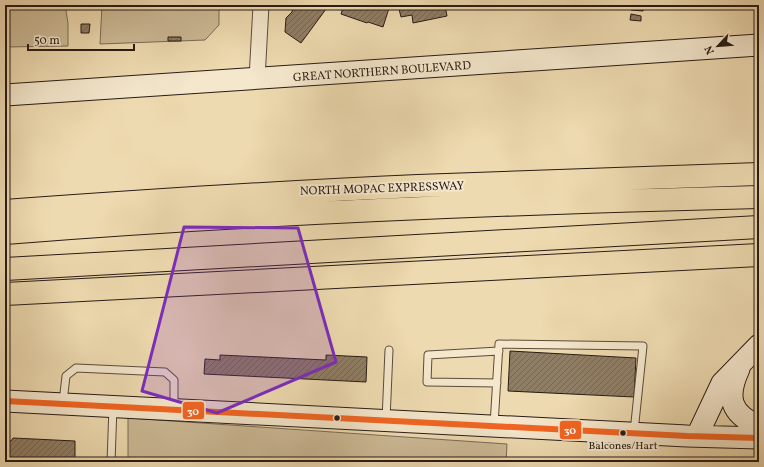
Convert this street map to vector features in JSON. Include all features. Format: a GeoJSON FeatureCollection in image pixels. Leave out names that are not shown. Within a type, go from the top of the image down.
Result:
{"type":"FeatureCollection","features":[{"type":"Feature","properties":{"kind":"highway","name":"NORTH MOPAC EXPRESSWAY"},"geometry":{"type":"LineString","coordinates":[[5,211],[119,202],[418,186],[759,174]]}},
{"type":"Feature","properties":{"kind":"highway"},"geometry":{"type":"LineString","coordinates":[[725,175],[759,177]]}},
{"type":"Feature","properties":{"kind":"highway"},"geometry":{"type":"LineString","coordinates":[[5,233],[429,207],[759,197]]}},
{"type":"Feature","properties":{"kind":"highway"},"geometry":{"type":"LineString","coordinates":[[5,269],[759,227]]}},
{"type":"Feature","properties":{"kind":"highway"},"geometry":{"type":"LineString","coordinates":[[655,260],[694,242],[759,237]]}},
{"type":"Feature","properties":{"kind":"highway"},"geometry":{"type":"LineString","coordinates":[[5,294],[759,255]]}},
{"type":"Feature","properties":{"kind":"main road","name":"GREAT NORTHERN BOULEVARD"},"geometry":{"type":"LineString","coordinates":[[5,95],[759,45]]}},
{"type":"Feature","properties":{"kind":"main road"},"geometry":{"type":"LineString","coordinates":[[697,436],[722,383],[759,346]]}},
{"type":"Feature","properties":{"kind":"main road"},"geometry":{"type":"LineString","coordinates":[[742,362],[734,380],[732,390],[733,402],[740,415],[748,422],[759,426]]}},
{"type":"Feature","properties":{"kind":"main road"},"geometry":{"type":"LineString","coordinates":[[5,401],[113,405],[494,426],[759,438]]}},
{"type":"Feature","properties":{"kind":"street"},"geometry":{"type":"LineString","coordinates":[[257,79],[261,5]]}},
{"type":"Feature","properties":{"kind":"lane"},"geometry":{"type":"LineString","coordinates":[[494,426],[499,344],[643,346],[634,433]]}},
{"type":"Feature","properties":{"kind":"lane"},"geometry":{"type":"LineString","coordinates":[[386,420],[389,350]]}},
{"type":"Feature","properties":{"kind":"lane"},"geometry":{"type":"LineString","coordinates":[[496,384],[427,382],[428,355],[499,351]]}},
{"type":"Feature","properties":{"kind":"lane"},"geometry":{"type":"LineString","coordinates":[[63,403],[66,376],[76,368],[165,372],[174,380],[174,408]]}},
{"type":"Feature","properties":{"kind":"lane"},"geometry":{"type":"LineString","coordinates":[[111,462],[113,405]]}},
{"type":"Feature","properties":{"kind":"highlighted area"},"geometry":{"type":"Polygon","coordinates":[[[184,227],[298,228],[336,362],[217,413],[142,391],[184,227]]]}},
{"type":"Feature","properties":{"kind":"shaded area"},"geometry":{"type":"Polygon","coordinates":[[[5,5],[65,5],[68,23],[68,46],[5,47],[5,5]]]}},
{"type":"Feature","properties":{"kind":"shaded area"},"geometry":{"type":"Polygon","coordinates":[[[102,5],[219,5],[219,25],[205,40],[100,44],[102,5]]]}},
{"type":"Feature","properties":{"kind":"shaded area"},"geometry":{"type":"Polygon","coordinates":[[[128,418],[507,444],[506,462],[128,462],[128,418]]]}},
{"type":"Feature","properties":{"kind":"building"},"geometry":{"type":"Polygon","coordinates":[[[305,5],[329,5],[301,43],[285,32],[286,18],[292,12],[293,7],[305,5]]]}},
{"type":"Feature","properties":{"kind":"building"},"geometry":{"type":"Polygon","coordinates":[[[344,5],[390,5],[383,27],[341,14],[344,5]]]}},
{"type":"Feature","properties":{"kind":"building"},"geometry":{"type":"Polygon","coordinates":[[[398,5],[445,5],[447,16],[413,23],[412,15],[401,17],[398,5]]]}},
{"type":"Feature","properties":{"kind":"building"},"geometry":{"type":"Polygon","coordinates":[[[632,5],[644,5],[643,11],[631,10],[632,5]]]}},
{"type":"Feature","properties":{"kind":"building"},"geometry":{"type":"Polygon","coordinates":[[[631,14],[641,16],[641,21],[630,20],[631,14]]]}},
{"type":"Feature","properties":{"kind":"building"},"geometry":{"type":"Polygon","coordinates":[[[81,24],[90,24],[89,33],[81,33],[81,24]]]}},
{"type":"Feature","properties":{"kind":"building"},"geometry":{"type":"Polygon","coordinates":[[[168,37],[181,37],[181,41],[168,41],[168,37]]]}},
{"type":"Feature","properties":{"kind":"building"},"geometry":{"type":"Polygon","coordinates":[[[510,351],[636,358],[634,397],[508,391],[510,351]]]}},
{"type":"Feature","properties":{"kind":"building"},"geometry":{"type":"Polygon","coordinates":[[[220,355],[326,360],[326,355],[367,357],[366,382],[204,374],[205,359],[220,360],[220,355]]]}},
{"type":"Feature","properties":{"kind":"building"},"geometry":{"type":"Polygon","coordinates":[[[13,438],[75,441],[75,462],[5,462],[5,440],[11,441],[13,438]]]}},
{"type":"Feature","properties":{"kind":"transit line","name":"30"},"geometry":{"type":"LineString","coordinates":[[5,401],[687,436],[759,438]]}},
{"type":"Feature","properties":{"kind":"place","name":"Balcones/Hart"},"geometry":{"type":"Point","coordinates":[623,433]}}]}
